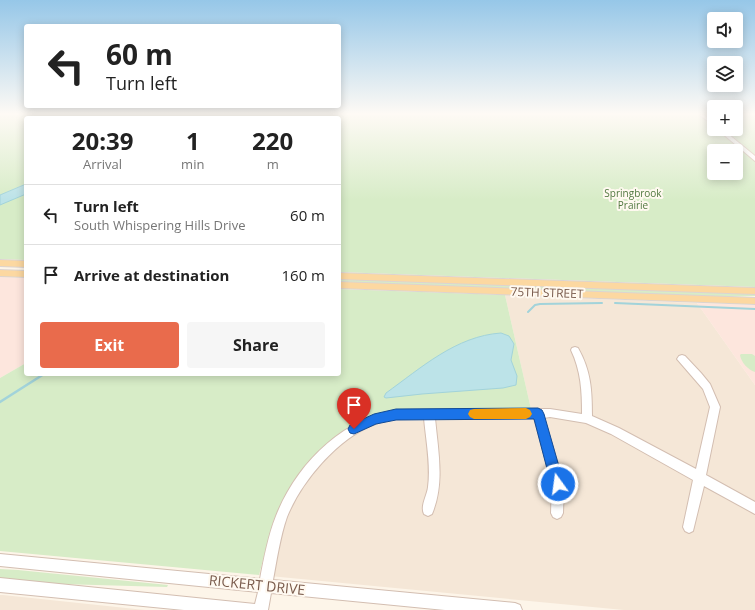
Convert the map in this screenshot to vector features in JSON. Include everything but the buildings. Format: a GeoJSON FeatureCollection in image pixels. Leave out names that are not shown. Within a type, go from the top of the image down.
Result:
{"type":"FeatureCollection","features":[{"type":"Feature","properties":{"kind":"main road"},"geometry":{"type":"LineString","coordinates":[[0,263],[24,264]]}},
{"type":"Feature","properties":{"kind":"main road"},"geometry":{"type":"LineString","coordinates":[[0,273],[24,274]]}},
{"type":"Feature","properties":{"kind":"main road","name":"75TH STREET"},"geometry":{"type":"LineString","coordinates":[[341,276],[755,291]]}},
{"type":"Feature","properties":{"kind":"main road","name":"75TH STREET"},"geometry":{"type":"LineString","coordinates":[[341,285],[755,301]]}},
{"type":"Feature","properties":{"kind":"street"},"geometry":{"type":"LineString","coordinates":[[736,143],[755,159]]}},
{"type":"Feature","properties":{"kind":"street"},"geometry":{"type":"LineString","coordinates":[[575,350],[582,361],[586,373],[587,419]]}},
{"type":"Feature","properties":{"kind":"street"},"geometry":{"type":"LineString","coordinates":[[682,360],[706,384],[711,393],[715,407],[701,480],[689,527]]}},
{"type":"Feature","properties":{"kind":"street"},"geometry":{"type":"LineString","coordinates":[[428,510],[434,489],[435,472],[429,414]]}},
{"type":"Feature","properties":{"kind":"street"},"geometry":{"type":"LineString","coordinates":[[538,414],[558,484],[557,513]]}},
{"type":"Feature","properties":{"kind":"street"},"geometry":{"type":"LineString","coordinates":[[261,610],[275,540],[286,507],[301,481],[330,449],[349,432],[374,420],[396,415],[559,414],[587,419],[615,431],[701,480],[755,508]]}},
{"type":"Feature","properties":{"kind":"street","name":"RICKERT DRIVE"},"geometry":{"type":"LineString","coordinates":[[0,560],[515,610]]}},
{"type":"Feature","properties":{"kind":"street","name":"RICKERT DRIVE"},"geometry":{"type":"LineString","coordinates":[[0,585],[253,610]]}},
{"type":"Feature","properties":{"kind":"shaded area"},"geometry":{"type":"Polygon","coordinates":[[[0,277],[24,278],[24,364],[0,378],[0,277]]]}},
{"type":"Feature","properties":{"kind":"shaded area"},"geometry":{"type":"Polygon","coordinates":[[[505,295],[697,303],[755,385],[755,610],[624,610],[259,575],[274,519],[289,489],[299,476],[342,433],[355,424],[377,415],[406,410],[531,409],[505,295]]]}},
{"type":"Feature","properties":{"kind":"shaded area"},"geometry":{"type":"Polygon","coordinates":[[[697,303],[755,305],[755,385],[697,303]]]}},
{"type":"Feature","properties":{"kind":"shaded area"},"geometry":{"type":"Polygon","coordinates":[[[0,595],[3,595],[145,610],[0,610],[0,595]]]}},
{"type":"Feature","properties":{"kind":"green space","name":"Springbrook Prairie"},"geometry":{"type":"Polygon","coordinates":[[[0,143],[24,143],[24,260],[0,259],[0,143]]]}},
{"type":"Feature","properties":{"kind":"green space","name":"Springbrook Prairie"},"geometry":{"type":"Polygon","coordinates":[[[341,143],[755,143],[755,287],[341,272],[341,143]]]}},
{"type":"Feature","properties":{"kind":"green space"},"geometry":{"type":"Polygon","coordinates":[[[341,278],[755,293],[755,296],[716,297],[341,283],[341,278]]]}},
{"type":"Feature","properties":{"kind":"green space"},"geometry":{"type":"Polygon","coordinates":[[[341,289],[505,295],[531,409],[406,410],[377,415],[355,424],[342,433],[299,476],[289,489],[274,519],[259,575],[0,551],[0,378],[24,364],[24,376],[341,376],[341,289]]]}},
{"type":"Feature","properties":{"kind":"green space"},"geometry":{"type":"Polygon","coordinates":[[[741,354],[752,354],[755,356],[755,372],[747,368],[743,363],[741,354]]]}},
{"type":"Feature","properties":{"kind":"green space"},"geometry":{"type":"Polygon","coordinates":[[[0,569],[168,585],[167,587],[60,584],[0,578],[0,569]]]}},
{"type":"Feature","properties":{"kind":"water"},"geometry":{"type":"Polygon","coordinates":[[[24,185],[24,195],[0,205],[0,195],[24,185]]]}},
{"type":"Feature","properties":{"kind":"water"},"geometry":{"type":"Polygon","coordinates":[[[501,333],[509,336],[514,344],[511,360],[517,376],[516,385],[503,388],[384,397],[386,393],[426,364],[454,347],[485,335],[501,333]]]}},
{"type":"Feature","properties":{"kind":"waterway"},"geometry":{"type":"LineString","coordinates":[[528,312],[535,305],[540,304],[602,303]]}},
{"type":"Feature","properties":{"kind":"waterway"},"geometry":{"type":"LineString","coordinates":[[615,303],[755,309]]}},
{"type":"Feature","properties":{"kind":"waterway"},"geometry":{"type":"LineString","coordinates":[[0,402],[41,376]]}},
{"type":"Feature","properties":{"kind":"slow traffic"},"geometry":{"type":"LineString","coordinates":[[474,414],[526,414]]}},
{"type":"Feature","properties":{"kind":"route"},"geometry":{"type":"LineString","coordinates":[[354,429],[364,423],[385,416],[408,414],[538,414],[558,484]]}}]}
